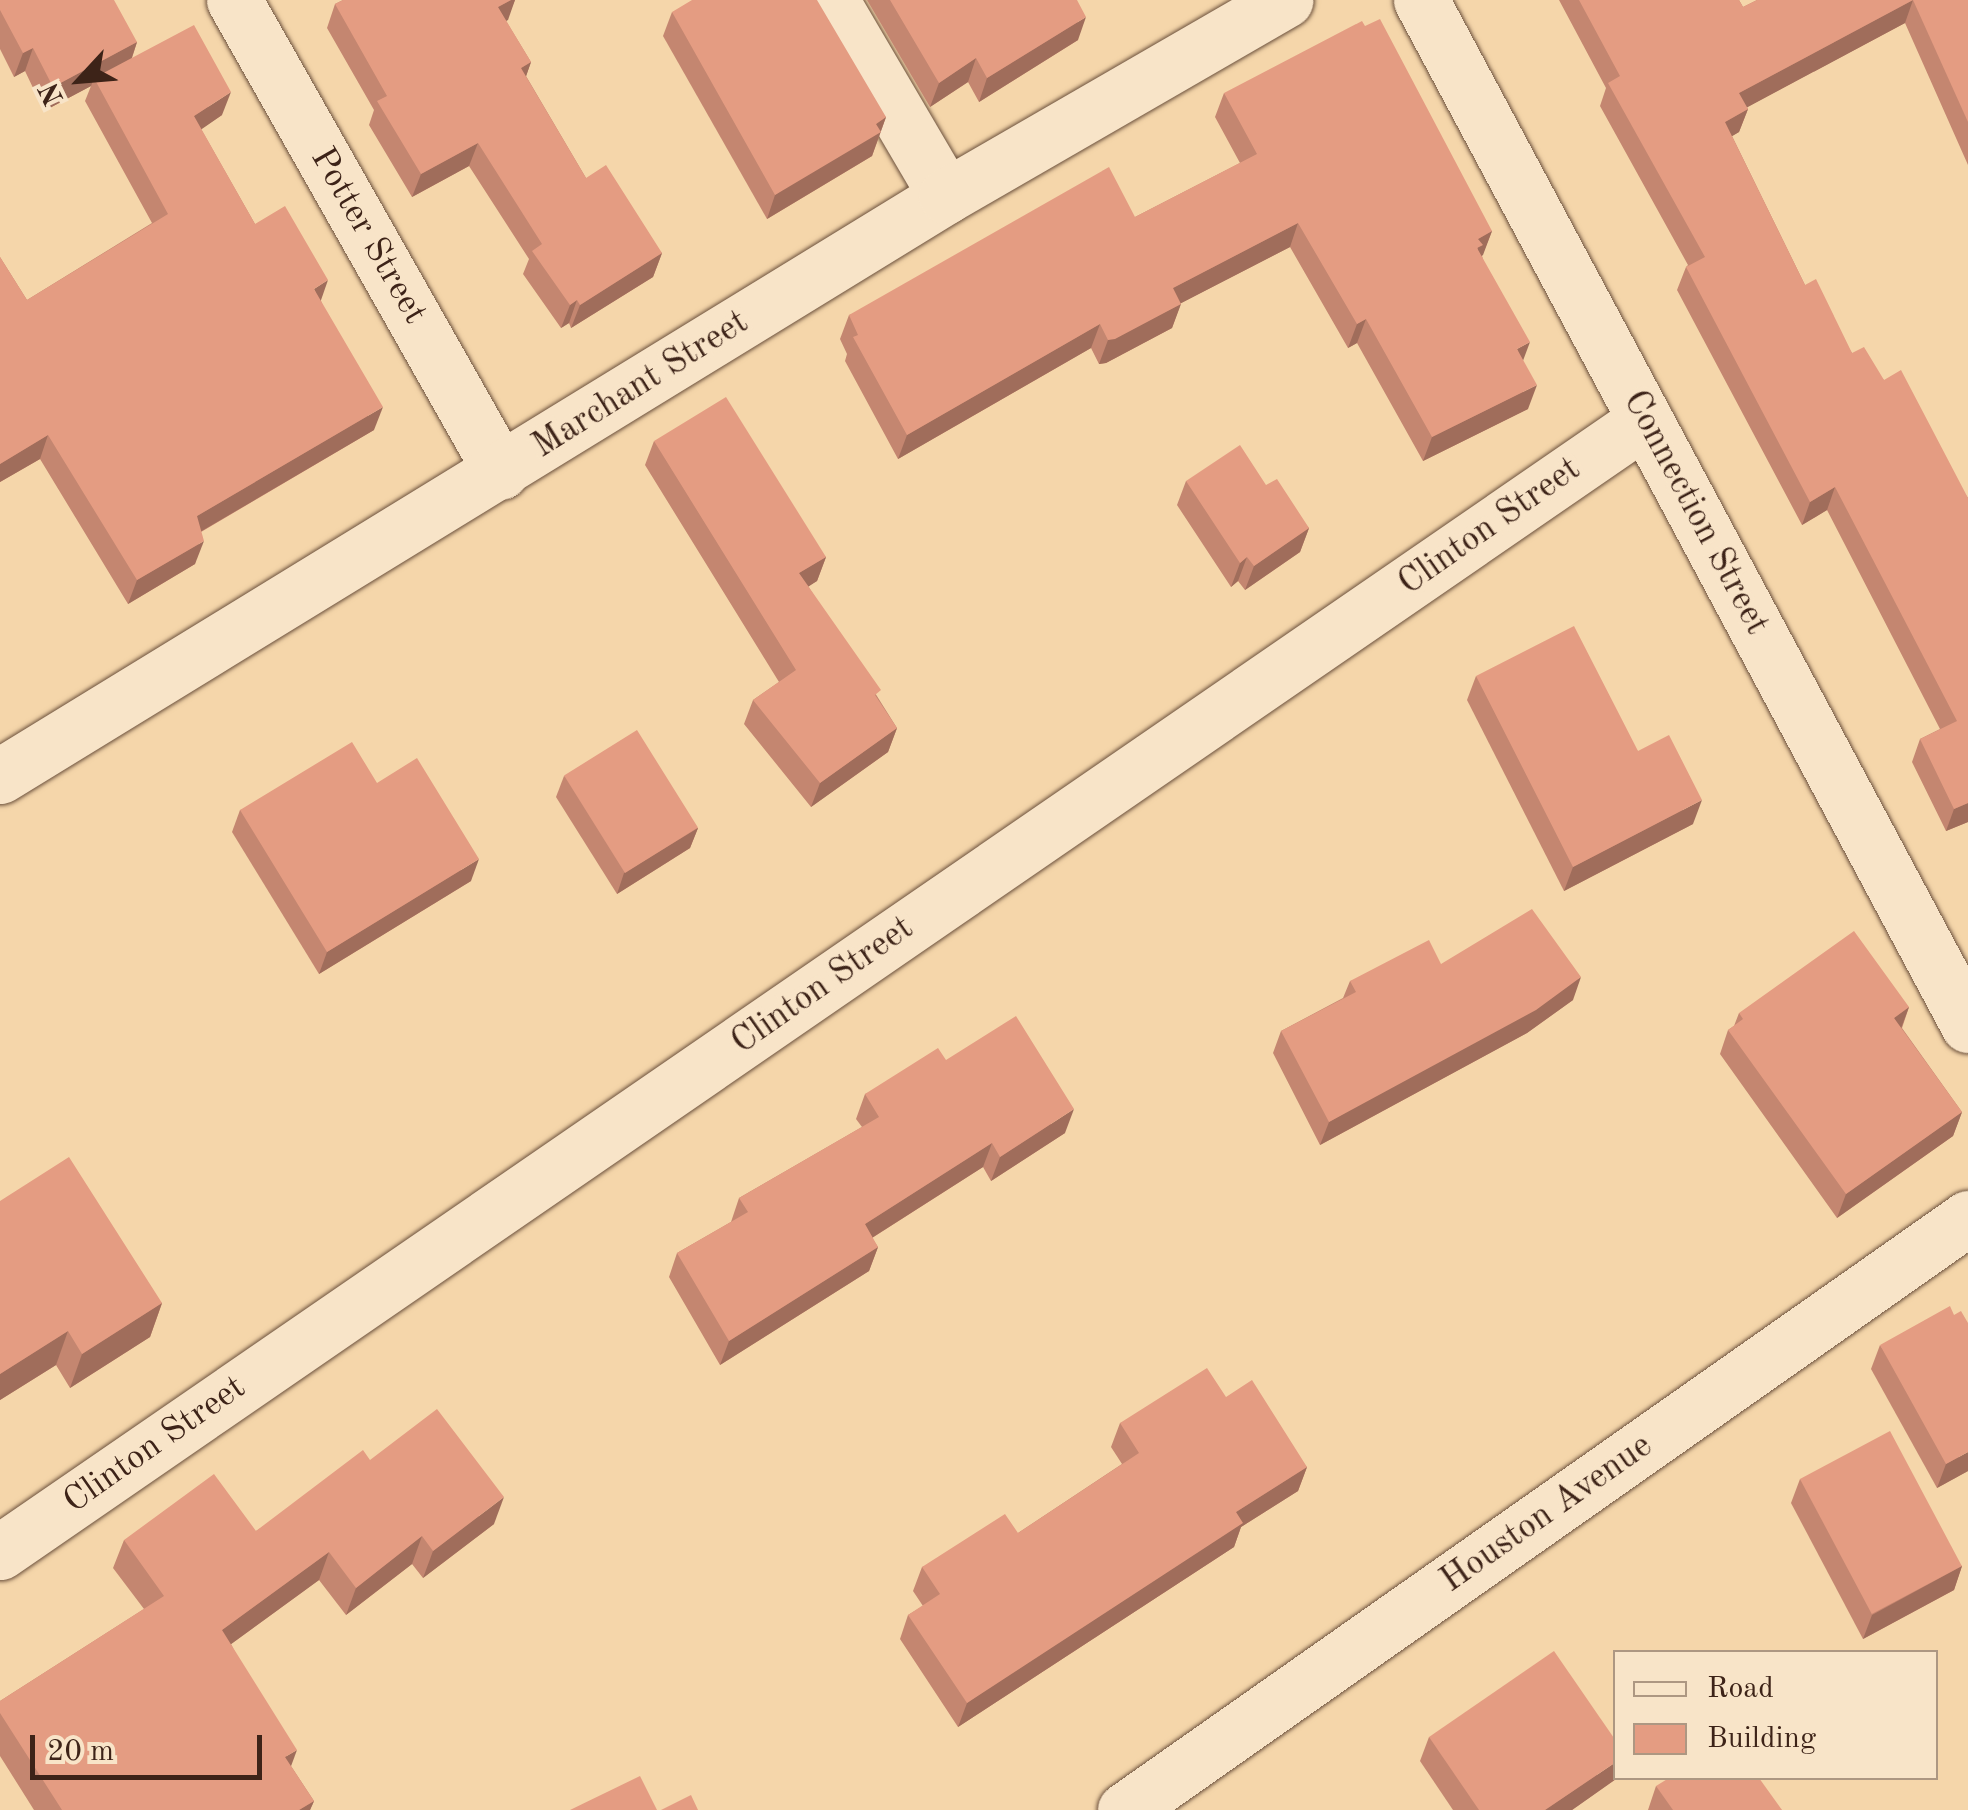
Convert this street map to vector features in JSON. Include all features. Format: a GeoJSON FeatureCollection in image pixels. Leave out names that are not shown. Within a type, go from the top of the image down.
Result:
{"type":"FeatureCollection","features":[{"type":"Feature","properties":{"kind":"street","name":"Potter Street"},"geometry":{"type":"LineString","coordinates":[[234,0],[501,472]]}},
{"type":"Feature","properties":{"kind":"street"},"geometry":{"type":"LineString","coordinates":[[831,0],[946,196]]}},
{"type":"Feature","properties":{"kind":"street","name":"Marchant Street"},"geometry":{"type":"LineString","coordinates":[[0,776],[946,196],[1285,0]]}},
{"type":"Feature","properties":{"kind":"street","name":"Connection Street"},"geometry":{"type":"LineString","coordinates":[[1422,0],[1968,1025]]}},
{"type":"Feature","properties":{"kind":"street","name":"Clinton Street"},"geometry":{"type":"LineString","coordinates":[[0,1552],[1645,420]]}},
{"type":"Feature","properties":{"kind":"street","name":"Houston Avenue"},"geometry":{"type":"LineString","coordinates":[[1125,1810],[1968,1218]]}},
{"type":"Feature","properties":{"kind":"building"},"geometry":{"type":"Polygon","coordinates":[[[0,0],[114,0],[137,42],[53,87],[33,48],[23,53],[0,10],[0,0]]]}},
{"type":"Feature","properties":{"kind":"building"},"geometry":{"type":"Polygon","coordinates":[[[343,0],[511,0],[498,7],[531,62],[521,68],[586,178],[606,165],[662,253],[580,305],[577,300],[570,305],[532,251],[542,244],[478,143],[421,174],[377,101],[387,96],[335,4],[343,0]]]}},
{"type":"Feature","properties":{"kind":"building"},"geometry":{"type":"Polygon","coordinates":[[[692,0],[817,0],[886,117],[876,124],[881,132],[775,195],[672,12],[692,0]]]}},
{"type":"Feature","properties":{"kind":"building"},"geometry":{"type":"Polygon","coordinates":[[[890,0],[1077,0],[1086,17],[987,78],[976,58],[939,83],[890,0]]]}},
{"type":"Feature","properties":{"kind":"building"},"geometry":{"type":"Polygon","coordinates":[[[1579,0],[1739,0],[1743,7],[1757,0],[1913,0],[1739,93],[1748,109],[1725,122],[1805,285],[1816,279],[1852,353],[1864,347],[1884,380],[1901,370],[1968,498],[1968,803],[1954,809],[1920,739],[1957,721],[1835,487],[1810,502],[1686,267],[1705,257],[1608,83],[1620,76],[1579,0]]]}},
{"type":"Feature","properties":{"kind":"building"},"geometry":{"type":"Polygon","coordinates":[[[1913,0],[1968,0],[1968,122],[1913,0]]]}},
{"type":"Feature","properties":{"kind":"building"},"geometry":{"type":"Polygon","coordinates":[[[1380,19],[1492,231],[1478,239],[1483,245],[1477,248],[1530,342],[1517,349],[1537,385],[1432,437],[1366,319],[1357,324],[1298,223],[1173,288],[1181,304],[1115,339],[1108,340],[1100,324],[907,435],[853,337],[858,335],[849,315],[1109,167],[1135,217],[1257,154],[1224,93],[1362,21],[1365,26],[1380,19]]]}},
{"type":"Feature","properties":{"kind":"building"},"geometry":{"type":"Polygon","coordinates":[[[194,25],[231,92],[194,116],[255,224],[285,206],[328,280],[314,289],[383,407],[197,516],[204,541],[137,580],[48,435],[0,464],[0,257],[27,300],[168,214],[94,78],[194,25]]]}},
{"type":"Feature","properties":{"kind":"building"},"geometry":{"type":"Polygon","coordinates":[[[726,397],[826,557],[799,573],[881,690],[875,695],[897,728],[820,783],[753,700],[796,670],[654,441],[726,397]]]}},
{"type":"Feature","properties":{"kind":"building"},"geometry":{"type":"Polygon","coordinates":[[[1240,445],[1266,485],[1277,479],[1309,528],[1254,566],[1247,557],[1240,563],[1186,481],[1240,445]]]}},
{"type":"Feature","properties":{"kind":"building"},"geometry":{"type":"Polygon","coordinates":[[[1574,626],[1638,751],[1669,735],[1702,800],[1573,867],[1476,676],[1574,626]]]}},
{"type":"Feature","properties":{"kind":"building"},"geometry":{"type":"Polygon","coordinates":[[[637,730],[698,828],[625,873],[564,776],[637,730]]]}},
{"type":"Feature","properties":{"kind":"building"},"geometry":{"type":"Polygon","coordinates":[[[352,742],[377,783],[417,758],[479,859],[327,952],[240,810],[352,742]]]}},
{"type":"Feature","properties":{"kind":"building"},"geometry":{"type":"Polygon","coordinates":[[[1532,909],[1581,977],[1536,1010],[1329,1122],[1281,1031],[1356,992],[1350,981],[1429,940],[1441,964],[1532,909]]]}},
{"type":"Feature","properties":{"kind":"building"},"geometry":{"type":"Polygon","coordinates":[[[1854,931],[1909,1007],[1894,1018],[1962,1112],[1846,1194],[1728,1030],[1743,1019],[1739,1013],[1854,931]]]}},
{"type":"Feature","properties":{"kind":"building"},"geometry":{"type":"Polygon","coordinates":[[[1016,1016],[1074,1109],[1000,1157],[992,1143],[865,1224],[878,1247],[729,1341],[677,1253],[748,1212],[739,1198],[879,1117],[865,1094],[938,1048],[946,1060],[1016,1016]]]}},
{"type":"Feature","properties":{"kind":"building"},"geometry":{"type":"Polygon","coordinates":[[[69,1157],[162,1303],[82,1354],[68,1331],[0,1374],[0,1201],[69,1157]]]}},
{"type":"Feature","properties":{"kind":"building"},"geometry":{"type":"Polygon","coordinates":[[[1950,1306],[1954,1315],[1961,1311],[1968,1323],[1968,1452],[1946,1464],[1880,1345],[1950,1306]]]}},
{"type":"Feature","properties":{"kind":"building"},"geometry":{"type":"Polygon","coordinates":[[[1207,1368],[1226,1397],[1252,1380],[1307,1467],[1236,1512],[1243,1523],[967,1703],[908,1615],[940,1594],[922,1567],[1005,1514],[1018,1533],[1139,1453],[1120,1423],[1207,1368]]]}},
{"type":"Feature","properties":{"kind":"building"},"geometry":{"type":"Polygon","coordinates":[[[437,1409],[504,1497],[433,1551],[422,1536],[356,1588],[329,1552],[222,1630],[297,1750],[285,1757],[314,1801],[299,1810],[62,1810],[0,1713],[0,1701],[164,1596],[124,1540],[214,1474],[256,1531],[363,1450],[370,1460],[437,1409]]]}},
{"type":"Feature","properties":{"kind":"building"},"geometry":{"type":"Polygon","coordinates":[[[1890,1431],[1962,1566],[1872,1614],[1800,1479],[1890,1431]]]}},
{"type":"Feature","properties":{"kind":"building"},"geometry":{"type":"Polygon","coordinates":[[[1554,1651],[1613,1737],[1613,1764],[1545,1810],[1479,1810],[1429,1737],[1554,1651]]]}},
{"type":"Feature","properties":{"kind":"building"},"geometry":{"type":"Polygon","coordinates":[[[640,1776],[657,1810],[570,1810],[640,1776]]]}},
{"type":"Feature","properties":{"kind":"building"},"geometry":{"type":"Polygon","coordinates":[[[1666,1780],[1760,1780],[1782,1810],[1673,1810],[1656,1786],[1666,1780]]]}},
{"type":"Feature","properties":{"kind":"building"},"geometry":{"type":"Polygon","coordinates":[[[691,1795],[698,1810],[661,1810],[691,1795]]]}}]}
